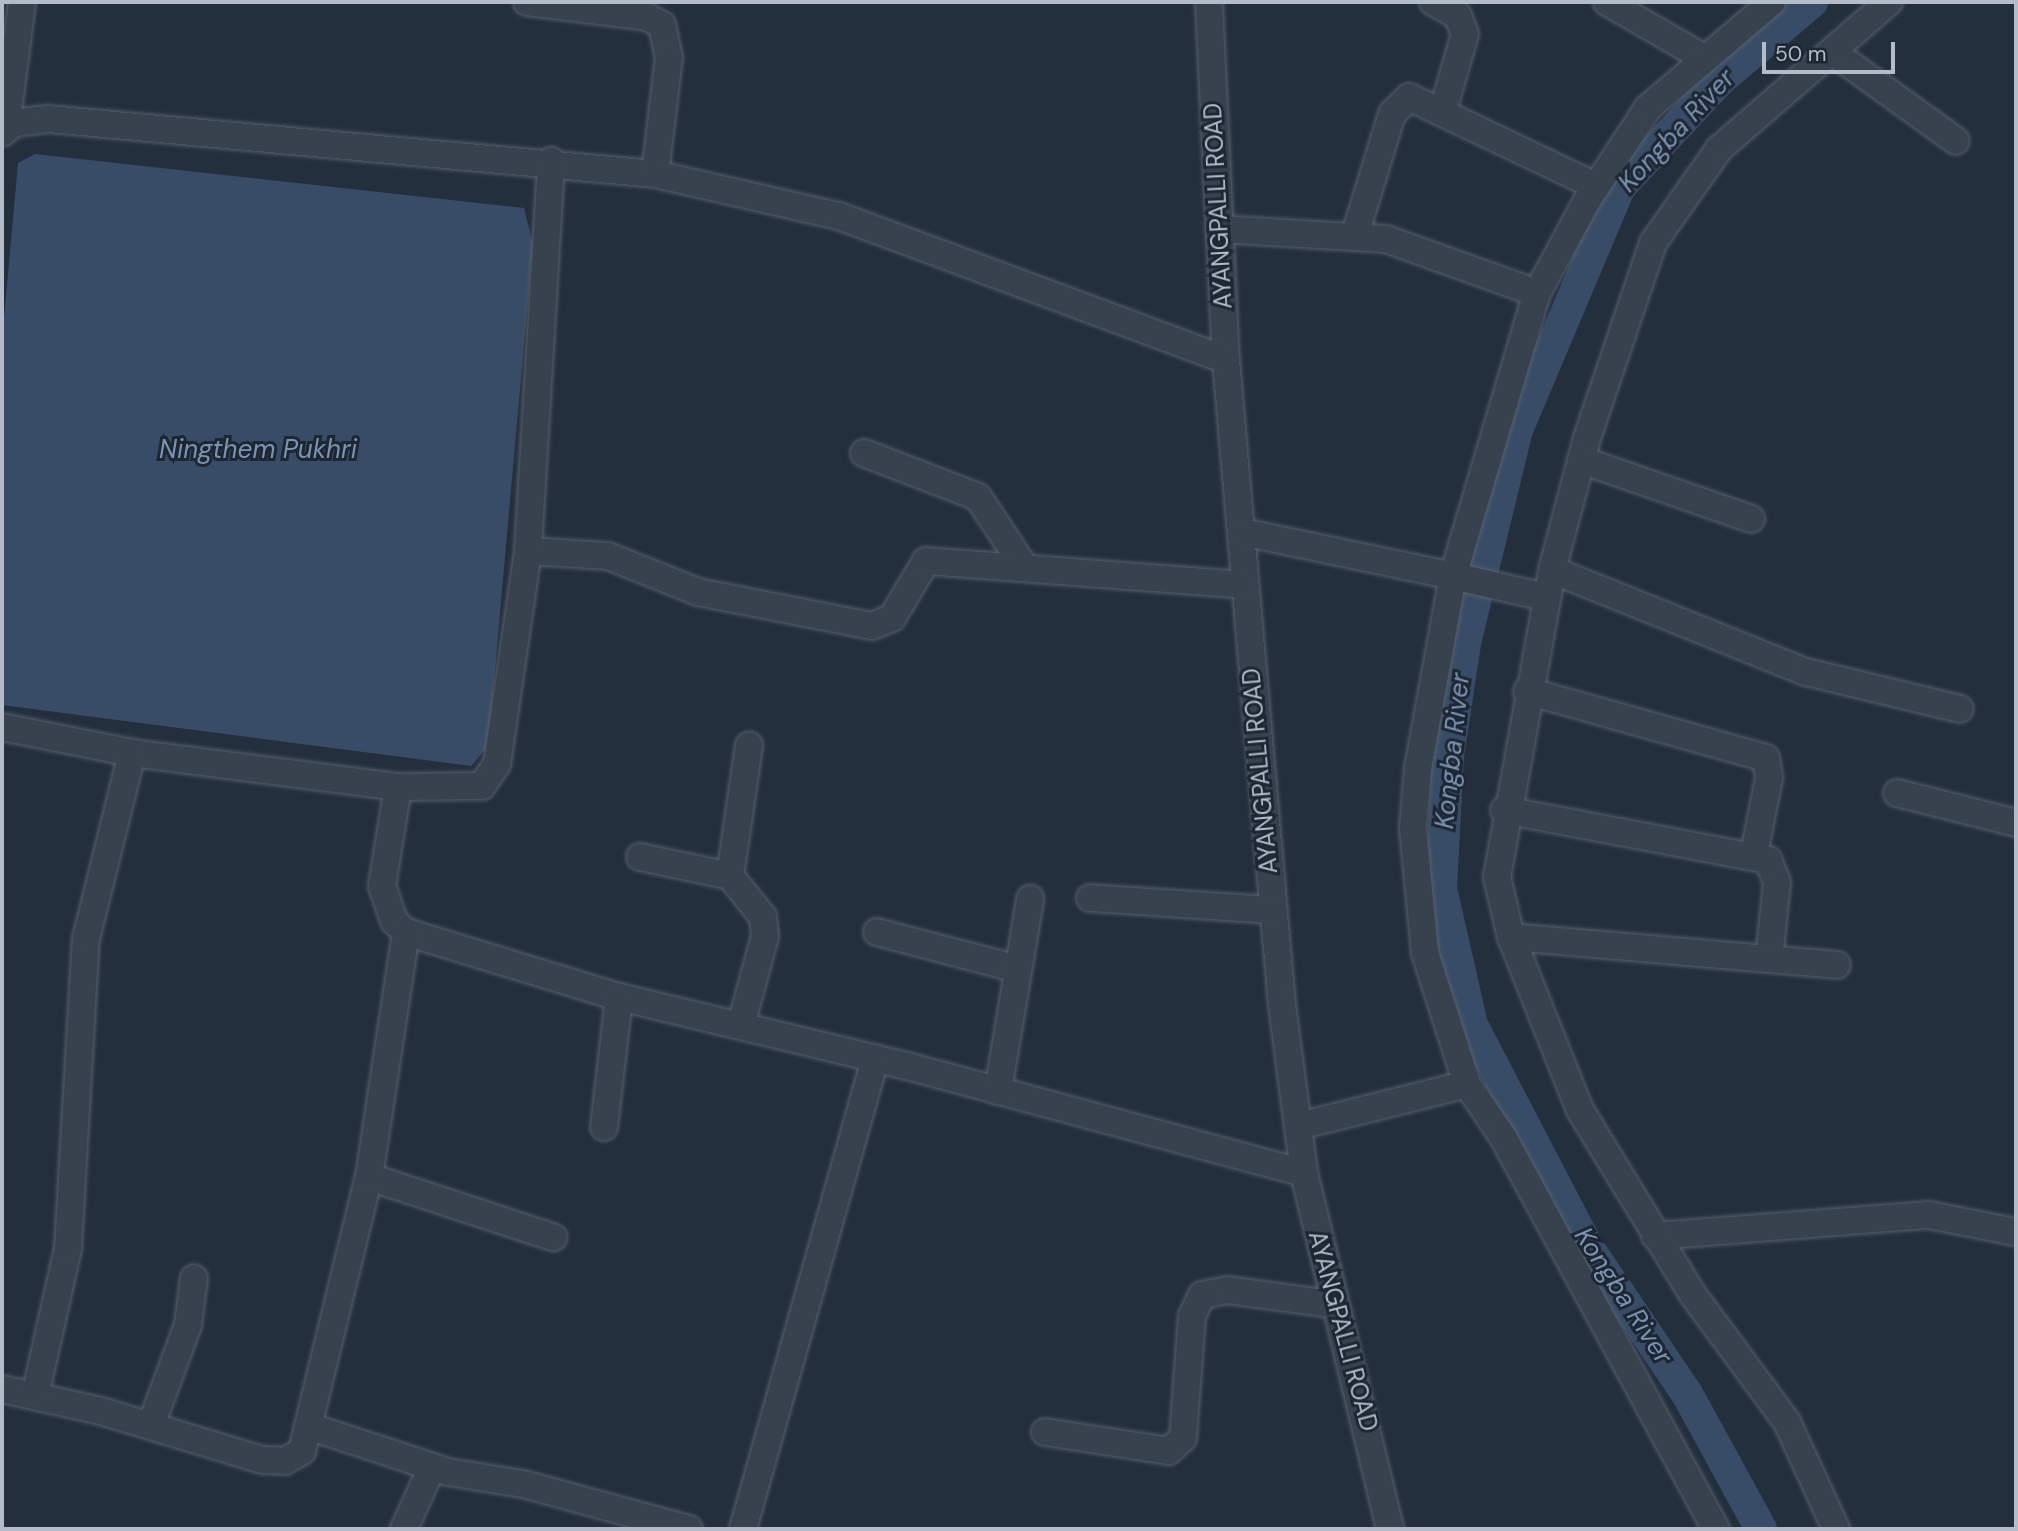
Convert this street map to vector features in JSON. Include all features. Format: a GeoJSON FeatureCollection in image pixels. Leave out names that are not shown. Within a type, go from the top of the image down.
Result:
{"type":"FeatureCollection","features":[{"type":"Feature","properties":{"kind":"street"},"geometry":{"type":"LineString","coordinates":[[22,2],[4,130],[49,119],[551,161],[654,174],[839,216],[1226,360]]}},
{"type":"Feature","properties":{"kind":"street"},"geometry":{"type":"LineString","coordinates":[[527,2],[647,17],[662,25],[669,57],[654,174]]}},
{"type":"Feature","properties":{"kind":"street","name":"AYANGPALLI ROAD"},"geometry":{"type":"LineString","coordinates":[[1209,2],[1226,360],[1242,533],[1244,585],[1273,910],[1304,1173],[1332,1304],[1364,1407],[1390,1529]]}},
{"type":"Feature","properties":{"kind":"street"},"geometry":{"type":"LineString","coordinates":[[1433,2],[1458,16],[1465,34],[1443,110]]}},
{"type":"Feature","properties":{"kind":"street"},"geometry":{"type":"LineString","coordinates":[[1607,2],[1704,58]]}},
{"type":"Feature","properties":{"kind":"street"},"geometry":{"type":"LineString","coordinates":[[1716,1529],[1515,1159],[1467,1084],[1425,953],[1413,828],[1418,768],[1461,578],[1537,293],[1596,186],[1636,122],[1704,58],[1772,2]]}},
{"type":"Feature","properties":{"kind":"street"},"geometry":{"type":"LineString","coordinates":[[1836,1529],[1787,1423],[1656,1236],[1580,1110],[1511,937],[1497,877],[1504,810],[1527,691],[1537,595],[1552,570],[1581,460],[1653,243],[1719,149],[1834,53],[1889,2]]}},
{"type":"Feature","properties":{"kind":"street"},"geometry":{"type":"LineString","coordinates":[[1834,53],[1956,141]]}},
{"type":"Feature","properties":{"kind":"street"},"geometry":{"type":"LineString","coordinates":[[1355,235],[1396,106],[1409,97],[1443,110],[1596,186]]}},
{"type":"Feature","properties":{"kind":"street"},"geometry":{"type":"LineString","coordinates":[[2,727],[132,753],[398,786],[463,790],[493,776],[528,551],[551,161]]}},
{"type":"Feature","properties":{"kind":"street"},"geometry":{"type":"LineString","coordinates":[[1219,229],[1355,235],[1402,243],[1537,293]]}},
{"type":"Feature","properties":{"kind":"street"},"geometry":{"type":"LineString","coordinates":[[864,453],[978,497],[1023,565]]}},
{"type":"Feature","properties":{"kind":"street"},"geometry":{"type":"LineString","coordinates":[[1581,460],[1751,519]]}},
{"type":"Feature","properties":{"kind":"street"},"geometry":{"type":"LineString","coordinates":[[1242,533],[1537,595]]}},
{"type":"Feature","properties":{"kind":"street"},"geometry":{"type":"LineString","coordinates":[[528,551],[608,555],[698,592],[872,626],[892,618],[926,561],[1023,565],[1244,585]]}},
{"type":"Feature","properties":{"kind":"street"},"geometry":{"type":"LineString","coordinates":[[1552,570],[1806,672],[1960,709]]}},
{"type":"Feature","properties":{"kind":"street"},"geometry":{"type":"LineString","coordinates":[[1527,691],[1766,758],[1769,778],[1754,854]]}},
{"type":"Feature","properties":{"kind":"street"},"geometry":{"type":"LineString","coordinates":[[730,876],[749,745]]}},
{"type":"Feature","properties":{"kind":"street"},"geometry":{"type":"LineString","coordinates":[[35,1396],[68,1248],[86,939],[132,753]]}},
{"type":"Feature","properties":{"kind":"street"},"geometry":{"type":"LineString","coordinates":[[398,786],[382,886],[394,921],[406,932],[619,997],[875,1058],[1304,1173]]}},
{"type":"Feature","properties":{"kind":"street"},"geometry":{"type":"LineString","coordinates":[[1897,793],[2016,823]]}},
{"type":"Feature","properties":{"kind":"street"},"geometry":{"type":"LineString","coordinates":[[1504,810],[1754,854],[1776,872],[1769,959]]}},
{"type":"Feature","properties":{"kind":"street"},"geometry":{"type":"LineString","coordinates":[[640,856],[730,876],[765,923],[741,1025]]}},
{"type":"Feature","properties":{"kind":"street"},"geometry":{"type":"LineString","coordinates":[[1090,898],[1273,910]]}},
{"type":"Feature","properties":{"kind":"street"},"geometry":{"type":"LineString","coordinates":[[998,1091],[1030,899]]}},
{"type":"Feature","properties":{"kind":"street"},"geometry":{"type":"LineString","coordinates":[[2,1389],[151,1425],[275,1462],[302,1451],[369,1177],[406,932]]}},
{"type":"Feature","properties":{"kind":"street"},"geometry":{"type":"LineString","coordinates":[[877,932],[1018,969]]}},
{"type":"Feature","properties":{"kind":"street"},"geometry":{"type":"LineString","coordinates":[[1511,937],[1837,965]]}},
{"type":"Feature","properties":{"kind":"street"},"geometry":{"type":"LineString","coordinates":[[604,1126],[619,997]]}},
{"type":"Feature","properties":{"kind":"street"},"geometry":{"type":"LineString","coordinates":[[743,1529],[875,1058]]}},
{"type":"Feature","properties":{"kind":"street"},"geometry":{"type":"LineString","coordinates":[[1299,1126],[1467,1084]]}},
{"type":"Feature","properties":{"kind":"street"},"geometry":{"type":"LineString","coordinates":[[369,1177],[553,1237]]}},
{"type":"Feature","properties":{"kind":"street"},"geometry":{"type":"LineString","coordinates":[[1656,1236],[1929,1215],[2016,1232]]}},
{"type":"Feature","properties":{"kind":"street"},"geometry":{"type":"LineString","coordinates":[[151,1425],[188,1325],[194,1278]]}},
{"type":"Feature","properties":{"kind":"street"},"geometry":{"type":"LineString","coordinates":[[1045,1432],[1169,1451],[1183,1438],[1192,1317],[1202,1295],[1228,1290],[1332,1304]]}},
{"type":"Feature","properties":{"kind":"street"},"geometry":{"type":"LineString","coordinates":[[308,1426],[432,1467],[689,1529]]}},
{"type":"Feature","properties":{"kind":"street"},"geometry":{"type":"LineString","coordinates":[[404,1529],[432,1467]]}},
{"type":"Feature","properties":{"kind":"water","name":"Ningthem Pukhri"},"geometry":{"type":"Polygon","coordinates":[[[35,154],[524,208],[533,244],[488,747],[471,766],[2,705],[2,341],[18,163],[35,154]]]}},
{"type":"Feature","properties":{"kind":"waterway","name":"Kongba River"},"geometry":{"type":"LineString","coordinates":[[1761,1529],[1687,1394],[1586,1244],[1472,1025],[1441,888],[1448,756],[1465,643],[1517,430],[1619,188],[1720,80],[1812,2]]}}]}
